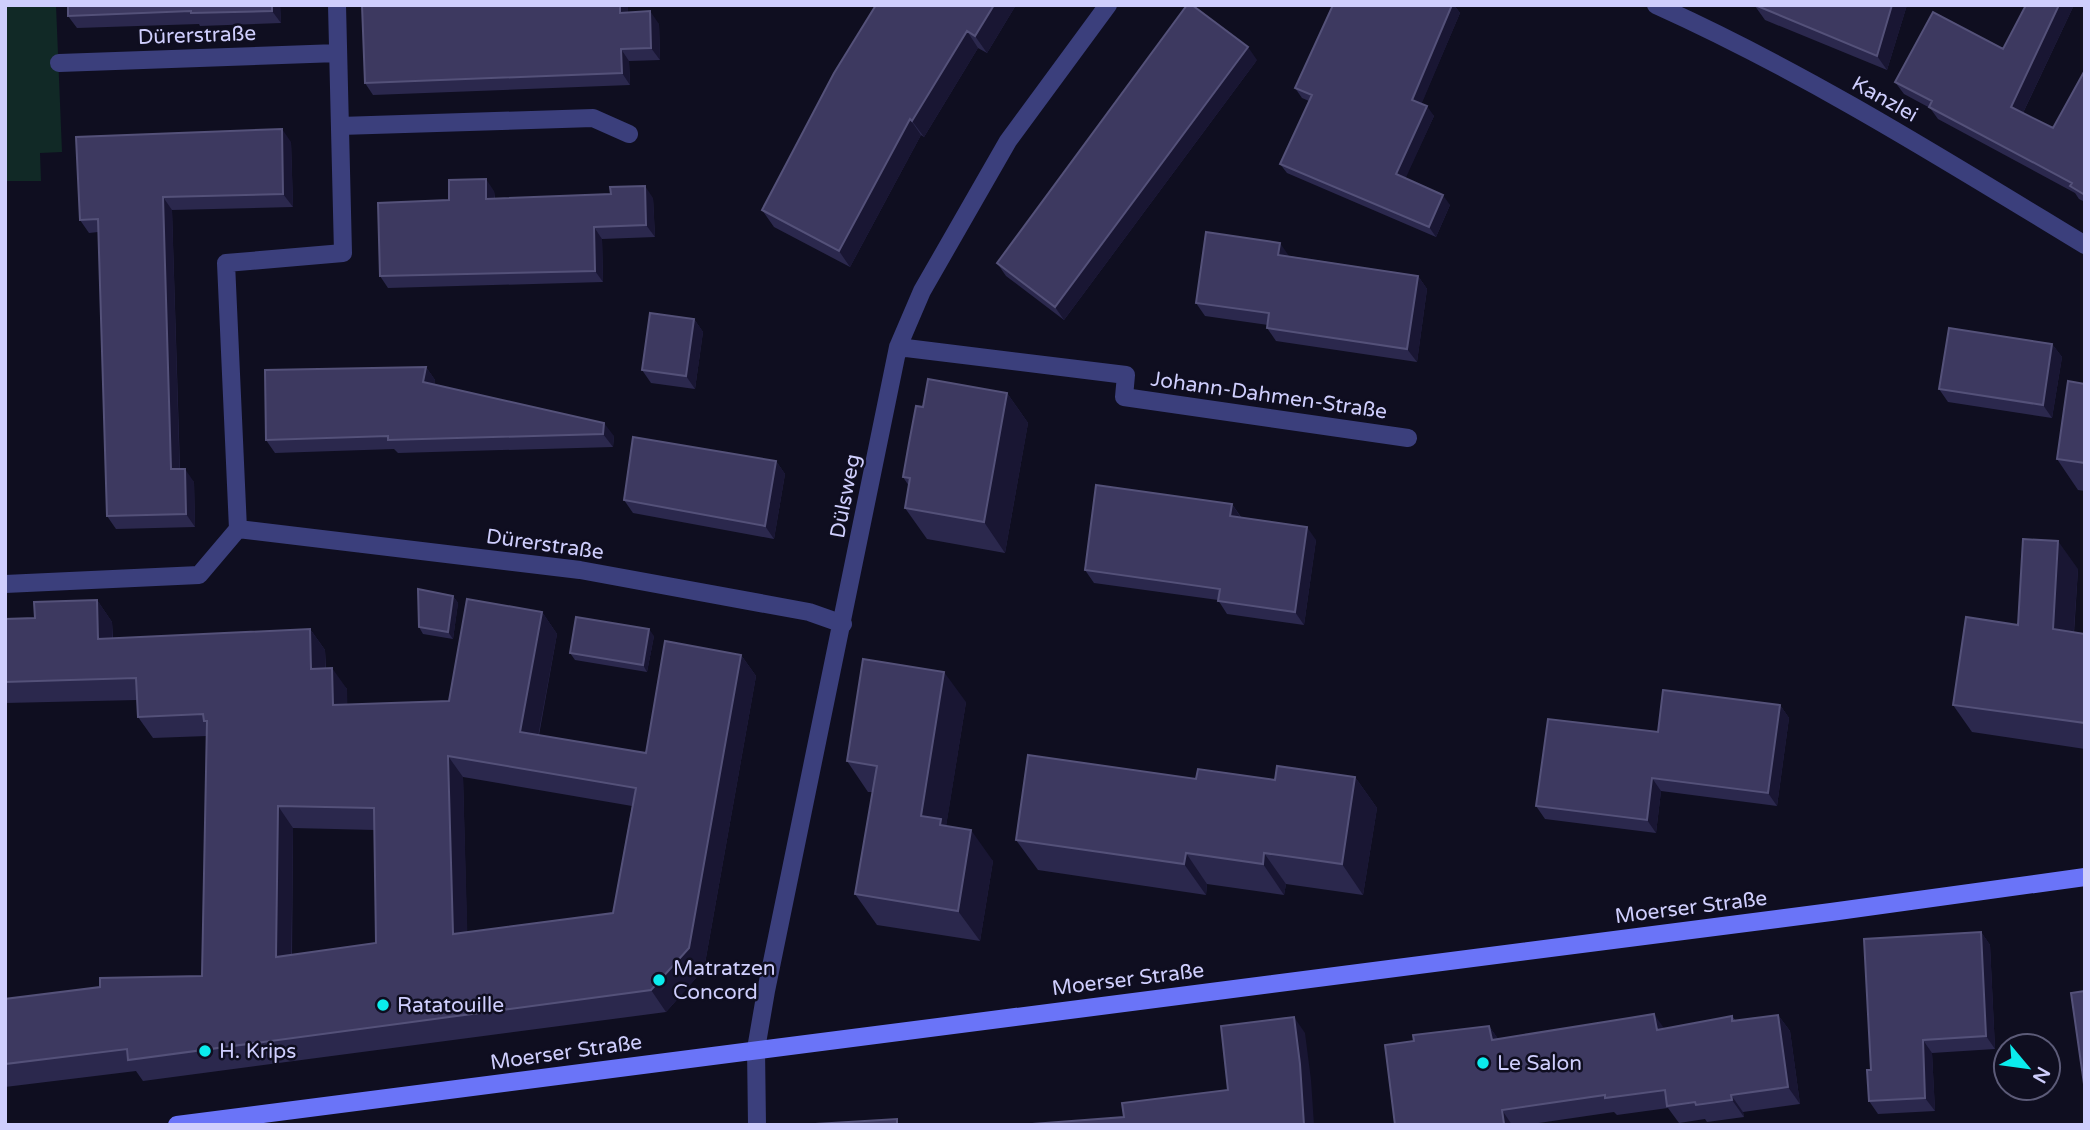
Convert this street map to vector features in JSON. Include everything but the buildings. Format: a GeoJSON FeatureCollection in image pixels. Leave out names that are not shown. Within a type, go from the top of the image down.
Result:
{"type":"FeatureCollection","features":[{"type":"Feature","properties":{"kind":"main road","name":"Moerser Straße"},"geometry":{"type":"LineString","coordinates":[[177,1125],[2085,877]]}},
{"type":"Feature","properties":{"kind":"street"},"geometry":{"type":"LineString","coordinates":[[5,584],[199,575],[238,529],[226,263],[342,253],[337,5]]}},
{"type":"Feature","properties":{"kind":"street","name":"Dülsweg"},"geometry":{"type":"LineString","coordinates":[[757,1125],[756,1049],[766,990],[898,348],[922,291],[1008,141],[1108,5]]}},
{"type":"Feature","properties":{"kind":"street","name":"Kanzlei"},"geometry":{"type":"LineString","coordinates":[[1656,5],[1719,33],[1889,128],[2085,245]]}},
{"type":"Feature","properties":{"kind":"street","name":"Dürerstraße"},"geometry":{"type":"LineString","coordinates":[[59,63],[338,53]]}},
{"type":"Feature","properties":{"kind":"street"},"geometry":{"type":"LineString","coordinates":[[340,126],[593,118],[629,134]]}},
{"type":"Feature","properties":{"kind":"street","name":"Johann-Dahmen-Straße"},"geometry":{"type":"LineString","coordinates":[[898,348],[1126,376],[1124,397],[1408,438]]}},
{"type":"Feature","properties":{"kind":"street","name":"Dürerstraße"},"geometry":{"type":"LineString","coordinates":[[238,529],[580,570],[809,612],[843,624]]}},
{"type":"Feature","properties":{"kind":"green space"},"geometry":{"type":"Polygon","coordinates":[[[5,5],[56,5],[62,152],[40,153],[41,181],[5,181],[5,5]]]}},
{"type":"Feature","properties":{"kind":"place","name":"Matratzen Concord"},"geometry":{"type":"Point","coordinates":[659,980]}},
{"type":"Feature","properties":{"kind":"place","name":"Ratatouille"},"geometry":{"type":"Point","coordinates":[383,1005]}},
{"type":"Feature","properties":{"kind":"place","name":"H. Krips"},"geometry":{"type":"Point","coordinates":[205,1051]}},
{"type":"Feature","properties":{"kind":"place","name":"Le Salon"},"geometry":{"type":"Point","coordinates":[1483,1063]}}]}
